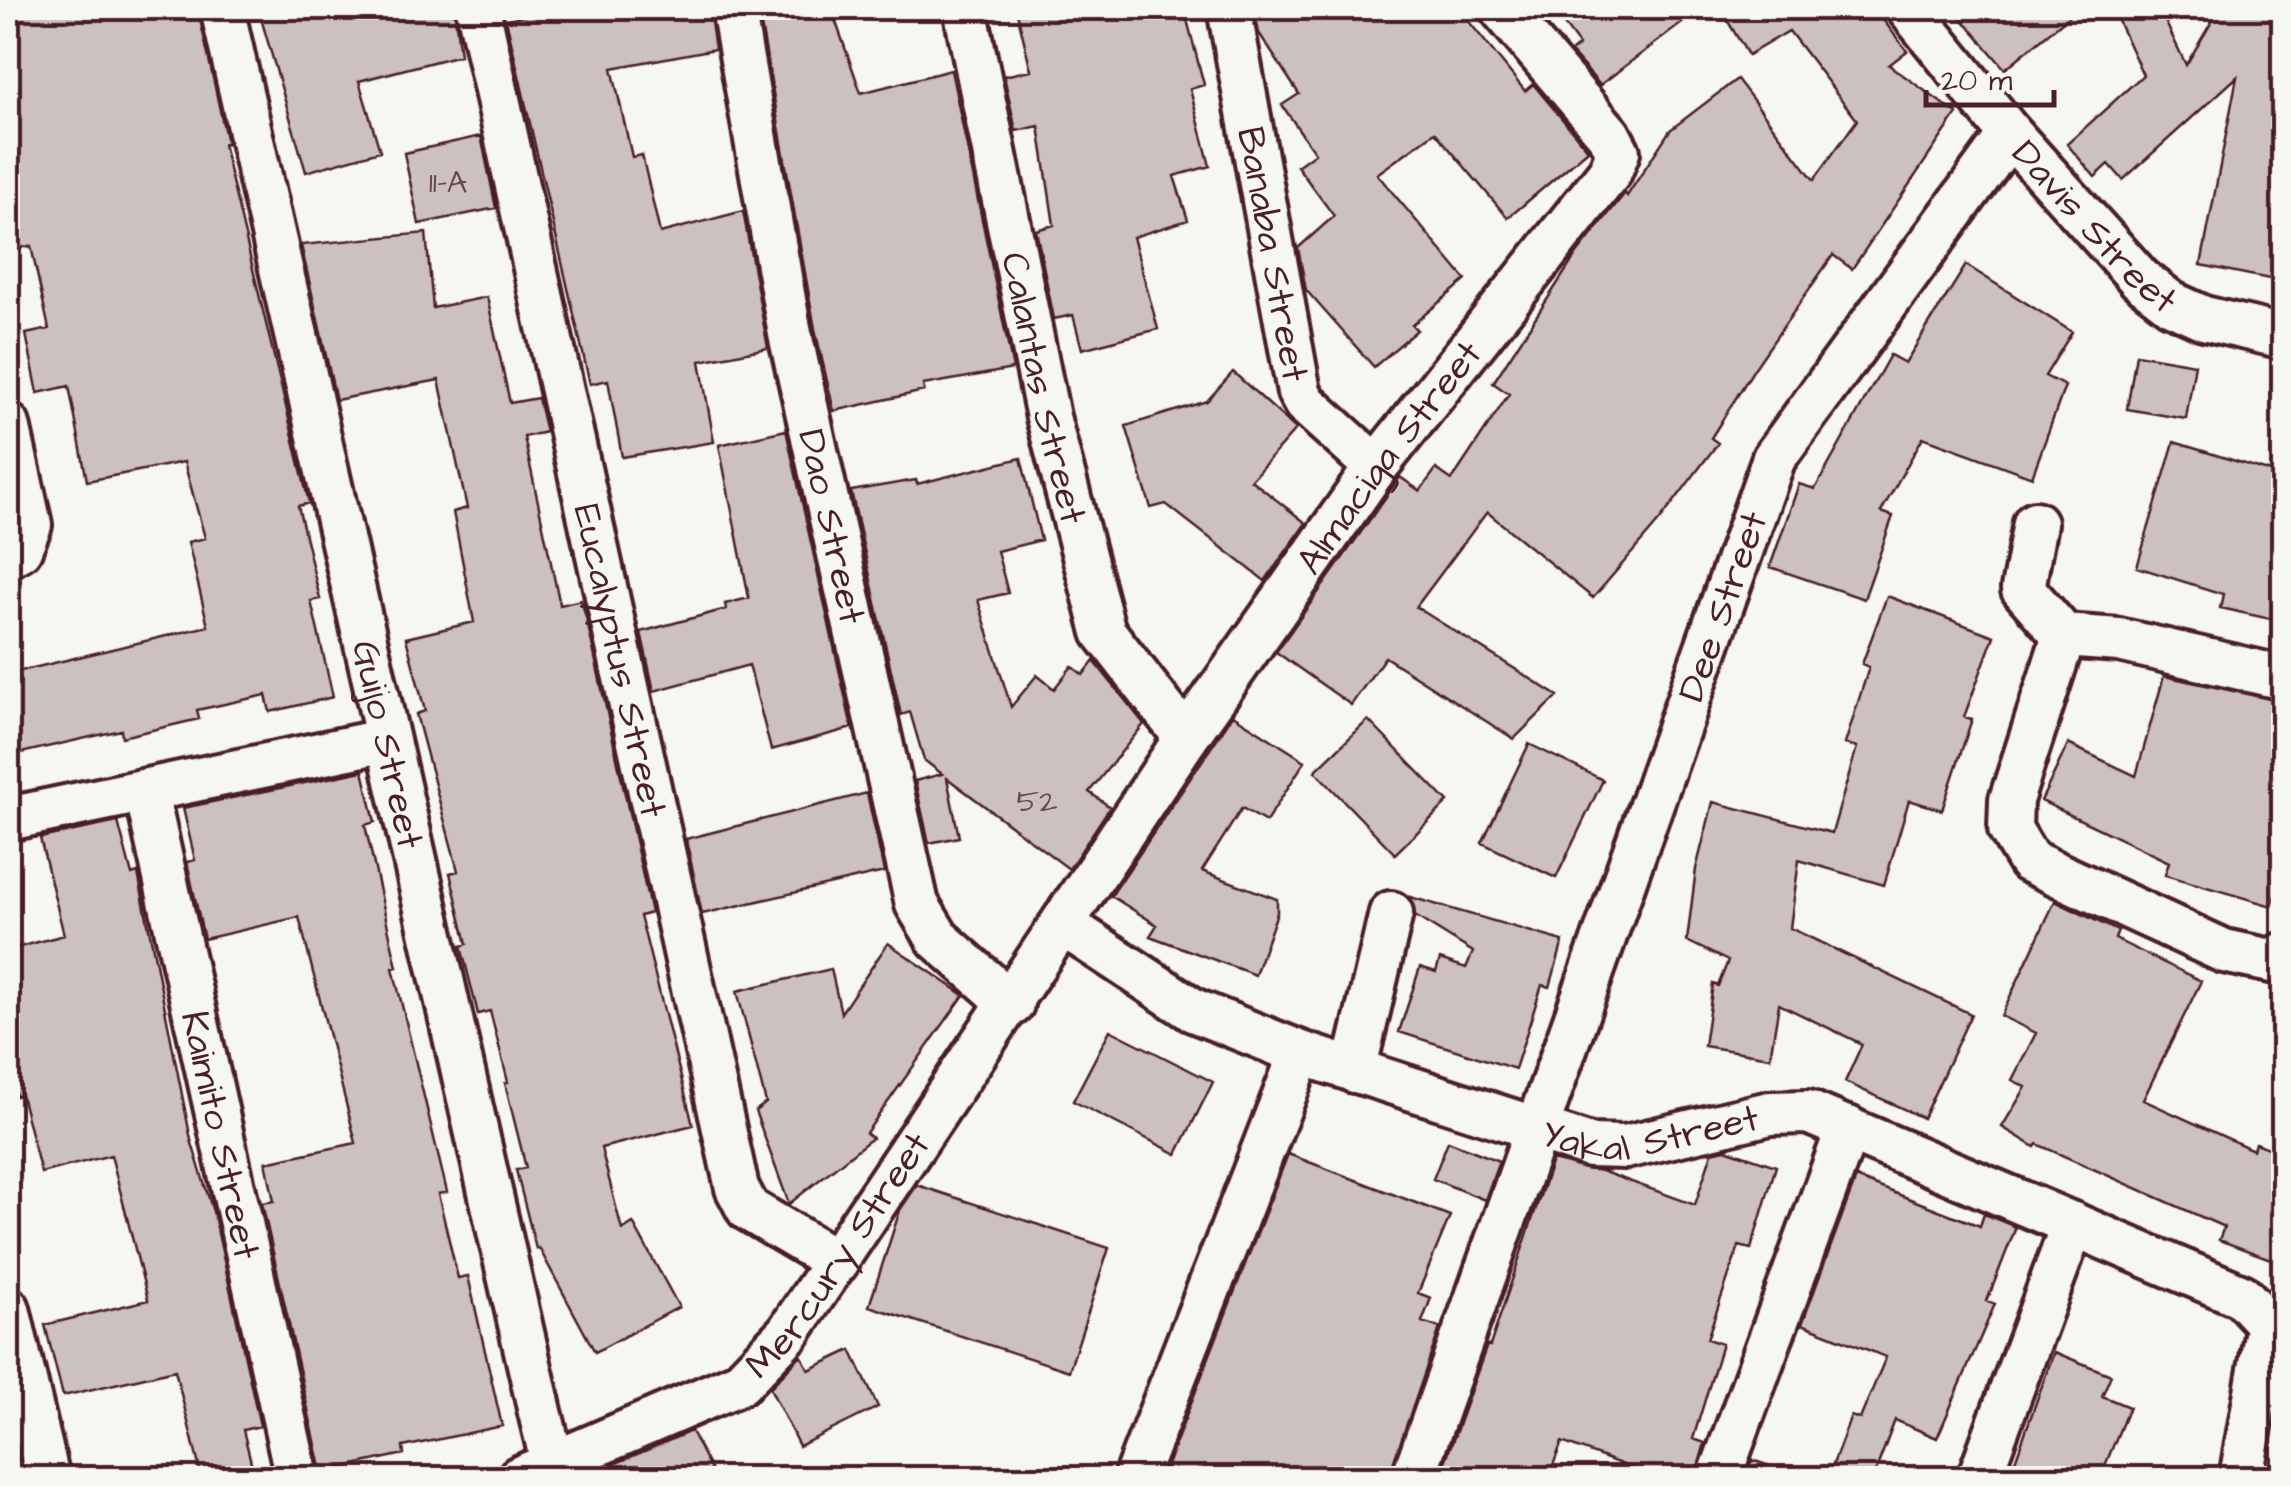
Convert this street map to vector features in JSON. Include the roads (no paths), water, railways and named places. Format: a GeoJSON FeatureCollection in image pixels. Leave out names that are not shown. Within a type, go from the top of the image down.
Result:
{"type":"FeatureCollection","features":[{"type":"Feature","properties":{"kind":"street","name":"Guijo Street"},"geometry":{"type":"LineString","coordinates":[[222,8],[295,314],[545,1473]]}},
{"type":"Feature","properties":{"kind":"street","name":"Eucalyptus Street"},"geometry":{"type":"LineString","coordinates":[[478,8],[737,1188],[748,1210],[836,1262]]}},
{"type":"Feature","properties":{"kind":"street","name":"Dao Street"},"geometry":{"type":"LineString","coordinates":[[733,8],[790,334],[917,904],[938,939],[1012,1004]]}},
{"type":"Feature","properties":{"kind":"street","name":"Calantas Street"},"geometry":{"type":"LineString","coordinates":[[965,8],[1048,417],[1104,632],[1186,738]]}},
{"type":"Feature","properties":{"kind":"street","name":"Banaba Street"},"geometry":{"type":"LineString","coordinates":[[1228,8],[1298,392],[1305,404],[1376,467]]}},
{"type":"Feature","properties":{"kind":"street","name":"Almaciga Street"},"geometry":{"type":"LineString","coordinates":[[1064,925],[1186,738],[1376,467],[1610,172],[1618,152],[1610,134],[1502,8]]}},
{"type":"Feature","properties":{"kind":"street","name":"Davis Street"},"geometry":{"type":"LineString","coordinates":[[1908,8],[2109,248],[2171,303],[2204,318],[2284,338]]}},
{"type":"Feature","properties":{"kind":"street","name":"Dee Street"},"geometry":{"type":"LineString","coordinates":[[1413,1478],[1774,458],[2010,134]]}},
{"type":"Feature","properties":{"kind":"street"},"geometry":{"type":"LineString","coordinates":[[8,425],[30,524],[20,548],[8,556]]}},
{"type":"Feature","properties":{"kind":"street"},"geometry":{"type":"LineString","coordinates":[[2034,522],[2023,590],[2064,636],[2120,640],[2284,678]]}},
{"type":"Feature","properties":{"kind":"street"},"geometry":{"type":"LineString","coordinates":[[2064,636],[2011,800],[2010,829],[2029,861],[2224,951],[2271,962],[2284,954]]}},
{"type":"Feature","properties":{"kind":"street"},"geometry":{"type":"LineString","coordinates":[[8,820],[387,740]]}},
{"type":"Feature","properties":{"kind":"street","name":"Kaimito Street"},"geometry":{"type":"LineString","coordinates":[[146,791],[297,1478]]}},
{"type":"Feature","properties":{"kind":"street"},"geometry":{"type":"LineString","coordinates":[[1354,1070],[1391,913]]}},
{"type":"Feature","properties":{"kind":"street","name":"Mercury Street"},"geometry":{"type":"LineString","coordinates":[[545,1473],[740,1383],[788,1333],[1064,925]]}},
{"type":"Feature","properties":{"kind":"street","name":"Yakal Street"},"geometry":{"type":"LineString","coordinates":[[1064,925],[1193,1010],[1300,1053],[1538,1132],[1590,1146],[1625,1147],[1770,1113],[1808,1112],[2242,1296],[2268,1324],[2240,1478]]}},
{"type":"Feature","properties":{"kind":"street"},"geometry":{"type":"LineString","coordinates":[[1135,1478],[1300,1053]]}},
{"type":"Feature","properties":{"kind":"street"},"geometry":{"type":"LineString","coordinates":[[1719,1478],[1848,1128]]}},
{"type":"Feature","properties":{"kind":"street"},"geometry":{"type":"LineString","coordinates":[[1978,1478],[2074,1224]]}},
{"type":"Feature","properties":{"kind":"street"},"geometry":{"type":"LineString","coordinates":[[8,1309],[48,1478]]}}]}
